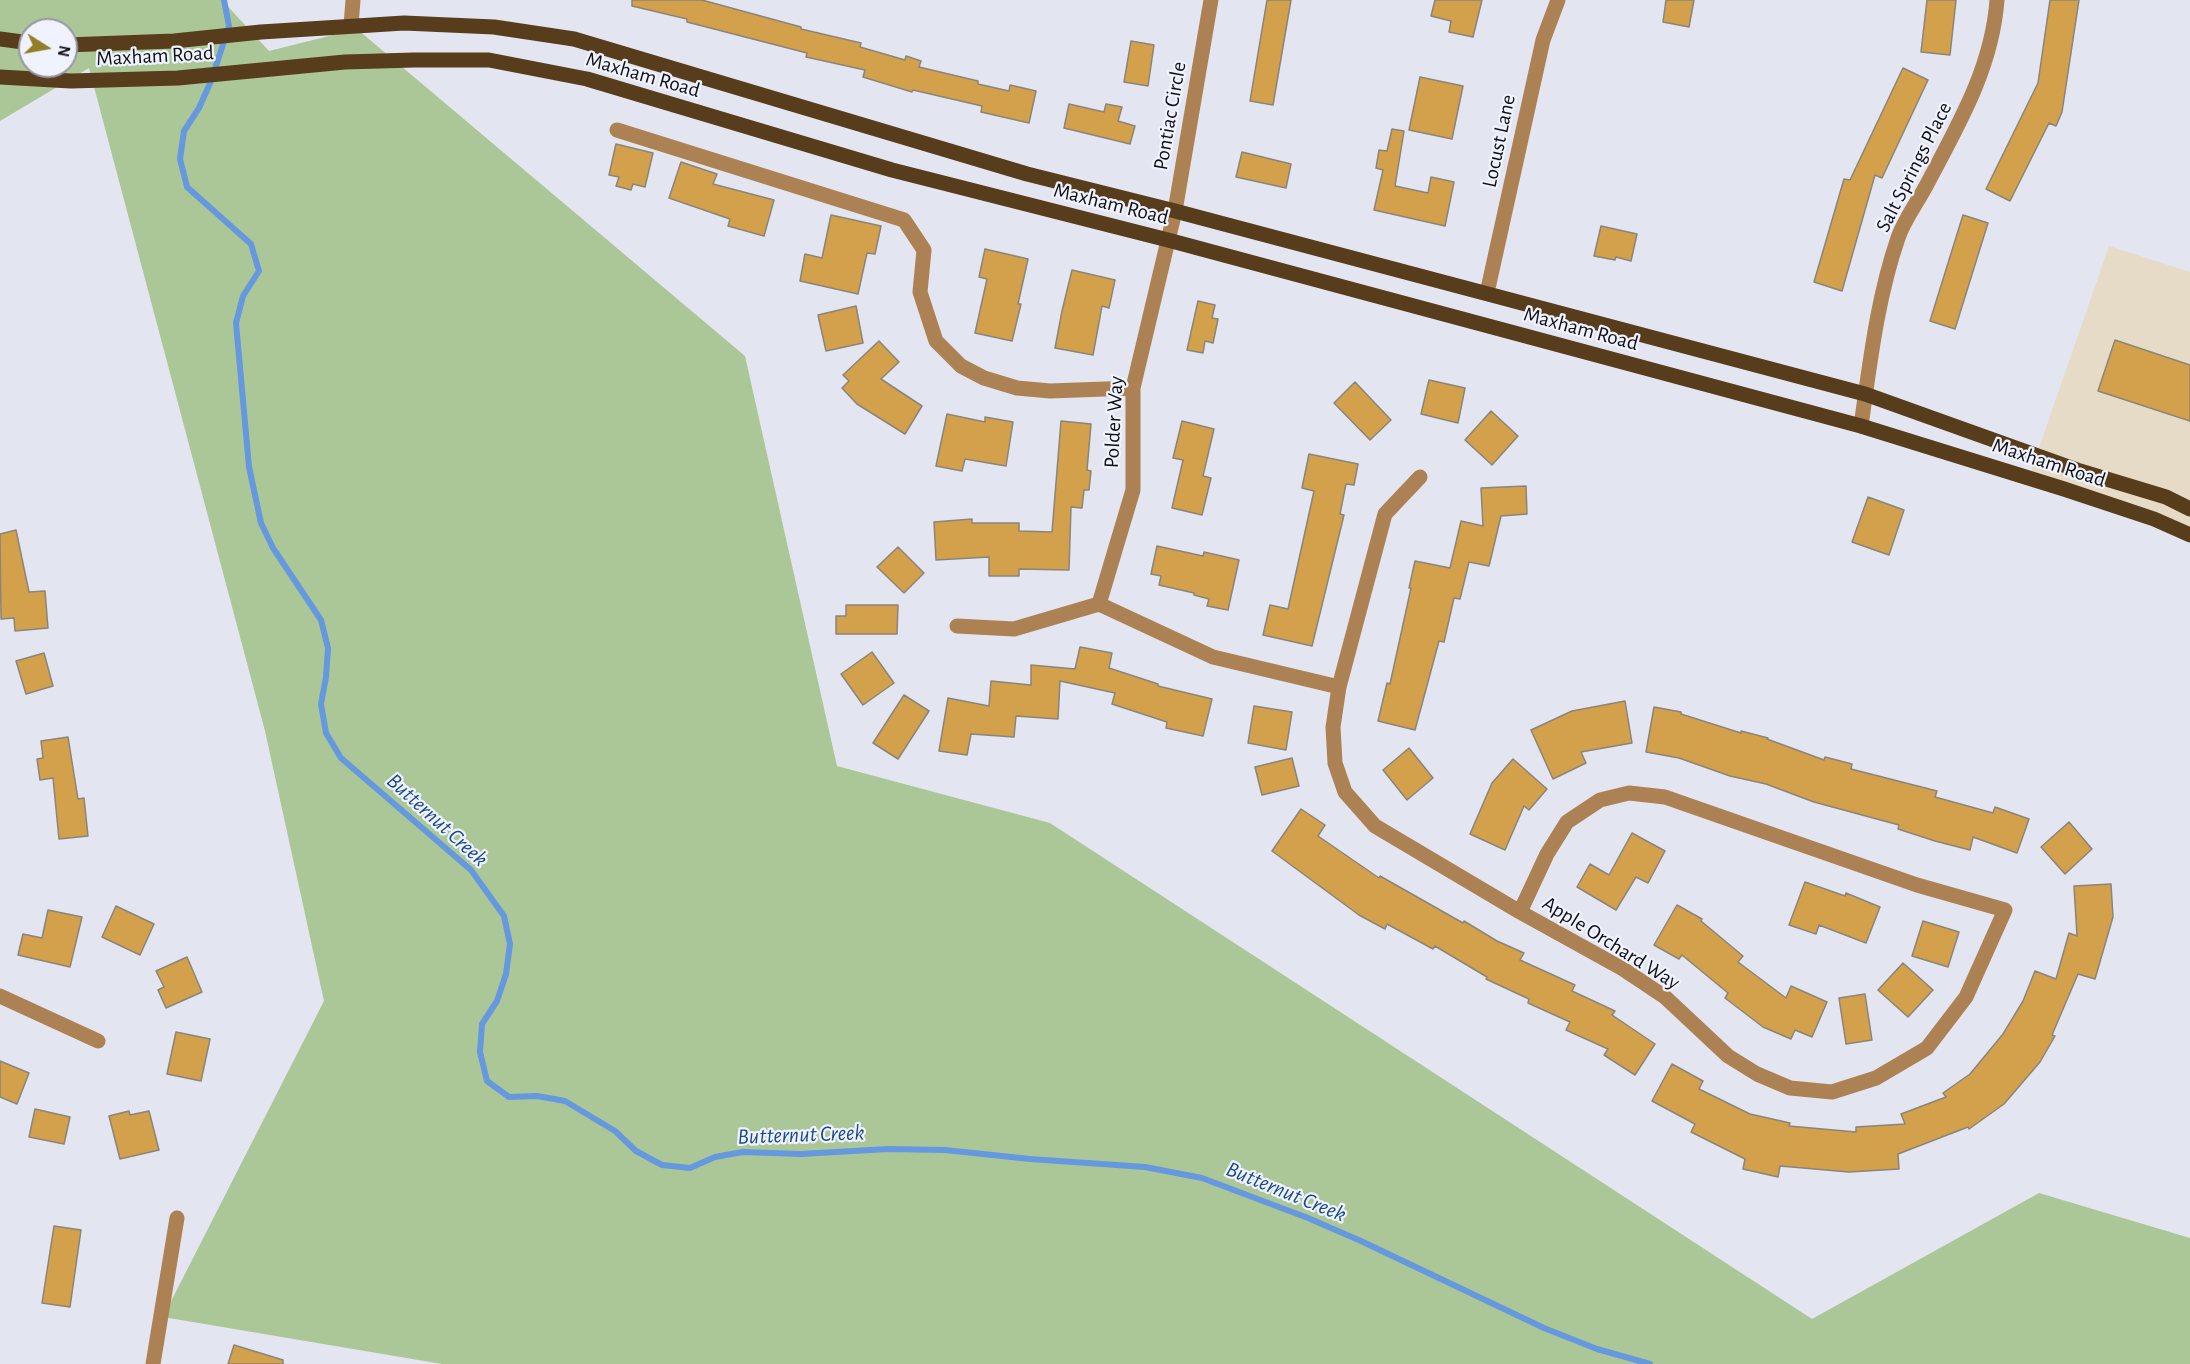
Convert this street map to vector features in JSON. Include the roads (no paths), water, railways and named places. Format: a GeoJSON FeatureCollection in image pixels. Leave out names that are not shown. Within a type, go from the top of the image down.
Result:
{"type":"FeatureCollection","features":[{"type":"Feature","properties":{"kind":"main road","name":"Maxham Road"},"geometry":{"type":"LineString","coordinates":[[78,45],[174,41],[261,32],[405,23],[494,27],[574,39],[1028,174],[1175,210],[1865,394],[2080,471],[2166,497],[2190,509]]}},
{"type":"Feature","properties":{"kind":"main road"},"geometry":{"type":"LineString","coordinates":[[0,39],[18,41]]}},
{"type":"Feature","properties":{"kind":"main road","name":"Maxham Road"},"geometry":{"type":"LineString","coordinates":[[0,77],[71,81],[178,78],[345,62],[489,60],[576,77],[891,170],[1168,240],[1861,426],[2064,489],[2154,519],[2190,535]]}},
{"type":"Feature","properties":{"kind":"street"},"geometry":{"type":"LineString","coordinates":[[351,25],[353,0]]}},
{"type":"Feature","properties":{"kind":"street","name":"Pontiac Circle"},"geometry":{"type":"LineString","coordinates":[[1168,240],[1211,0]]}},
{"type":"Feature","properties":{"kind":"street","name":"Locust Lane"},"geometry":{"type":"LineString","coordinates":[[1487,293],[1542,40],[1558,0]]}},
{"type":"Feature","properties":{"kind":"street","name":"Salt Springs Place"},"geometry":{"type":"LineString","coordinates":[[1861,426],[1875,324],[1898,236],[1970,103],[1986,58],[1997,0]]}},
{"type":"Feature","properties":{"kind":"street"},"geometry":{"type":"LineString","coordinates":[[617,130],[904,220],[924,250],[920,292],[936,341],[961,366],[984,378],[1017,388],[1050,391],[1133,388]]}},
{"type":"Feature","properties":{"kind":"street","name":"Polder Way"},"geometry":{"type":"LineString","coordinates":[[1099,604],[1133,490],[1133,388],[1168,240]]}},
{"type":"Feature","properties":{"kind":"street","name":"Apple Orchard Way"},"geometry":{"type":"LineString","coordinates":[[1420,477],[1385,514],[1339,687],[1333,728],[1335,763],[1345,792],[1375,826],[1520,912],[1623,969],[1665,997],[1728,1056],[1747,1068],[1790,1088],[1832,1092],[1876,1078],[1927,1048],[1966,997],[2005,910],[1917,885],[1665,797],[1629,794],[1600,800],[1567,822],[1547,854],[1520,912]]}},
{"type":"Feature","properties":{"kind":"street"},"geometry":{"type":"LineString","coordinates":[[957,626],[1014,628],[1099,604],[1213,657],[1339,687]]}},
{"type":"Feature","properties":{"kind":"street"},"geometry":{"type":"LineString","coordinates":[[0,996],[98,1041]]}},
{"type":"Feature","properties":{"kind":"street"},"geometry":{"type":"LineString","coordinates":[[153,1364],[177,1218]]}},
{"type":"Feature","properties":{"kind":"waterway","name":"Butternut Creek"},"geometry":{"type":"LineString","coordinates":[[224,0],[229,26],[211,81],[199,108],[184,131],[180,159],[187,187],[251,244],[259,271],[243,296],[236,323],[249,467],[261,523],[273,548],[321,620],[328,648],[321,704],[326,733],[341,758],[471,870],[504,916],[510,944],[506,974],[497,1001],[482,1024],[480,1052],[487,1081],[509,1097],[537,1096],[565,1101],[615,1131],[636,1151],[662,1165],[690,1168],[715,1157],[743,1152],[801,1154],[888,1149],[945,1150],[1145,1167],[1202,1178],[1308,1218],[1361,1241],[1544,1328],[1597,1349],[1650,1364]]}}]}
